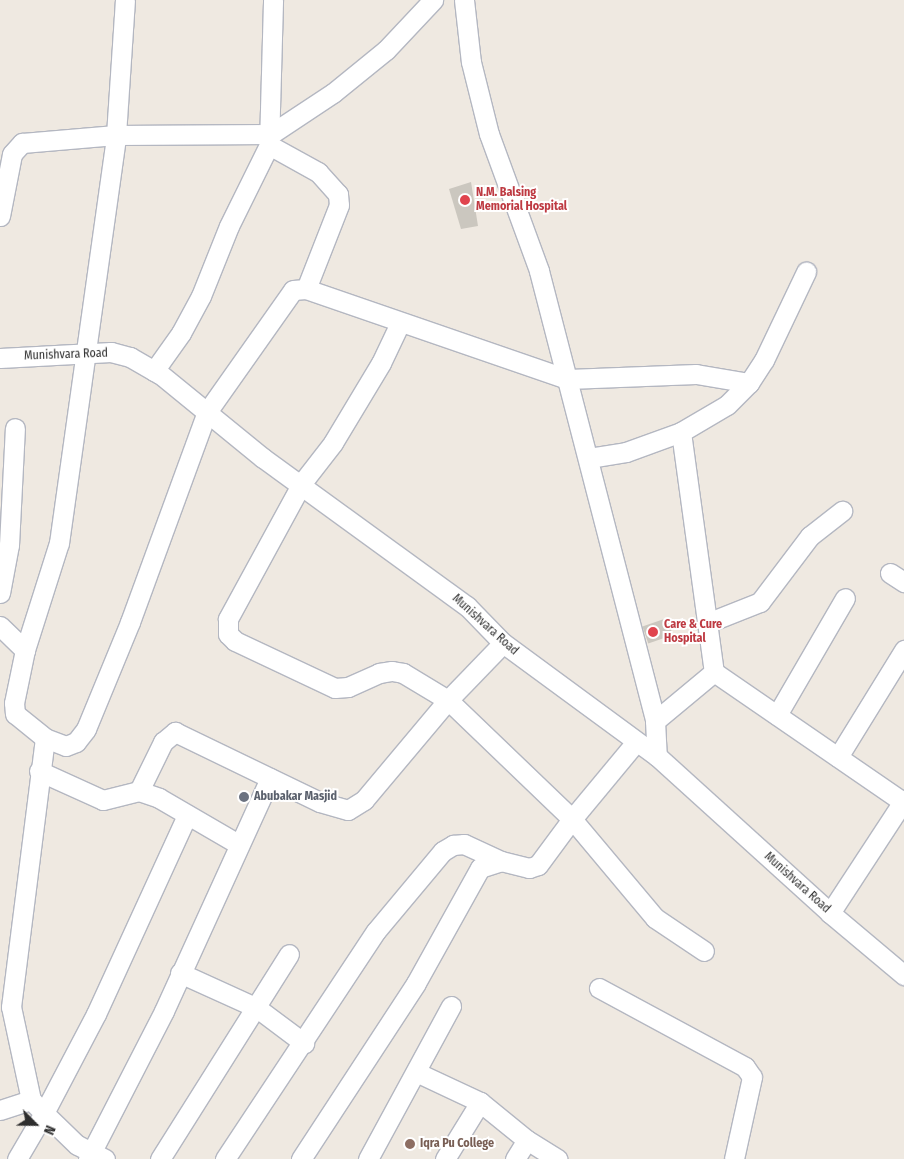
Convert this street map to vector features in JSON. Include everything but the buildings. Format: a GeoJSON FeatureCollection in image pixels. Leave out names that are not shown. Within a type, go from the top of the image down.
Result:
{"type":"FeatureCollection","features":[{"type":"Feature","properties":{"kind":"street"},"geometry":{"type":"LineString","coordinates":[[126,0],[116,135],[88,351],[59,543],[25,650],[14,703],[15,714],[45,738],[66,746],[76,742],[86,729],[130,622],[207,412],[293,290],[306,289],[400,323],[568,379],[696,374],[748,383]]}},
{"type":"Feature","properties":{"kind":"street"},"geometry":{"type":"LineString","coordinates":[[154,371],[181,333],[201,296],[229,226],[270,140],[273,0]]}},
{"type":"Feature","properties":{"kind":"street"},"geometry":{"type":"LineString","coordinates":[[270,140],[386,50],[433,0]]}},
{"type":"Feature","properties":{"kind":"street"},"geometry":{"type":"LineString","coordinates":[[464,0],[472,62],[488,134],[540,271],[655,721],[657,756]]}},
{"type":"Feature","properties":{"kind":"street"},"geometry":{"type":"LineString","coordinates":[[0,216],[16,147],[36,140],[116,135],[270,140],[318,172],[338,194],[339,205],[306,289]]}},
{"type":"Feature","properties":{"kind":"street"},"geometry":{"type":"LineString","coordinates":[[589,458],[626,452],[681,432],[727,405],[748,383],[764,360],[806,272]]}},
{"type":"Feature","properties":{"kind":"street"},"geometry":{"type":"LineString","coordinates":[[400,323],[381,363],[334,443],[302,483],[228,619],[228,634],[235,641],[335,688],[348,687],[379,673],[392,671],[403,673],[448,700],[572,819],[655,918],[704,951]]}},
{"type":"Feature","properties":{"kind":"street","name":"Munishvara Road"},"geometry":{"type":"LineString","coordinates":[[0,358],[88,351],[111,352],[130,357],[154,371],[263,458],[302,483],[467,606],[503,643],[657,756],[830,913],[904,975]]}},
{"type":"Feature","properties":{"kind":"street"},"geometry":{"type":"LineString","coordinates":[[0,593],[9,545],[15,428]]}},
{"type":"Feature","properties":{"kind":"street"},"geometry":{"type":"LineString","coordinates":[[681,432],[714,672],[903,801],[830,913]]}},
{"type":"Feature","properties":{"kind":"street"},"geometry":{"type":"LineString","coordinates":[[707,623],[760,602],[810,536],[842,511]]}},
{"type":"Feature","properties":{"kind":"street"},"geometry":{"type":"LineString","coordinates":[[777,715],[845,598]]}},
{"type":"Feature","properties":{"kind":"street"},"geometry":{"type":"LineString","coordinates":[[0,626],[25,650]]}},
{"type":"Feature","properties":{"kind":"street"},"geometry":{"type":"LineString","coordinates":[[139,791],[162,742],[168,734],[175,732],[320,802],[348,810],[364,800],[448,700],[503,643]]}},
{"type":"Feature","properties":{"kind":"street"},"geometry":{"type":"LineString","coordinates":[[838,757],[904,650]]}},
{"type":"Feature","properties":{"kind":"street"},"geometry":{"type":"LineString","coordinates":[[655,721],[714,672]]}},
{"type":"Feature","properties":{"kind":"street"},"geometry":{"type":"LineString","coordinates":[[45,738],[12,1007],[31,1100],[77,1145],[95,1157],[270,778]]}},
{"type":"Feature","properties":{"kind":"street"},"geometry":{"type":"LineString","coordinates":[[225,1159],[304,1043],[376,931],[443,851],[453,845],[464,844],[501,861],[529,868],[538,865],[572,819],[636,742]]}},
{"type":"Feature","properties":{"kind":"street"},"geometry":{"type":"LineString","coordinates":[[40,771],[103,800],[139,791],[159,798],[238,844]]}},
{"type":"Feature","properties":{"kind":"street"},"geometry":{"type":"LineString","coordinates":[[17,1159],[44,1113],[96,1014],[187,815]]}},
{"type":"Feature","properties":{"kind":"street"},"geometry":{"type":"LineString","coordinates":[[301,1159],[416,983],[467,888],[480,868],[501,861]]}},
{"type":"Feature","properties":{"kind":"street"},"geometry":{"type":"LineString","coordinates":[[160,1159],[257,1008],[289,954]]}},
{"type":"Feature","properties":{"kind":"street"},"geometry":{"type":"LineString","coordinates":[[180,973],[257,1008],[304,1043]]}},
{"type":"Feature","properties":{"kind":"street"},"geometry":{"type":"LineString","coordinates":[[599,988],[746,1067],[752,1077],[734,1159]]}},
{"type":"Feature","properties":{"kind":"street"},"geometry":{"type":"LineString","coordinates":[[368,1159],[451,1006]]}},
{"type":"Feature","properties":{"kind":"street"},"geometry":{"type":"LineString","coordinates":[[416,1072],[480,1102],[527,1140],[557,1159]]}},
{"type":"Feature","properties":{"kind":"street"},"geometry":{"type":"LineString","coordinates":[[0,1110],[31,1100]]}},
{"type":"Feature","properties":{"kind":"street"},"geometry":{"type":"LineString","coordinates":[[445,1159],[480,1102]]}},
{"type":"Feature","properties":{"kind":"street"},"geometry":{"type":"LineString","coordinates":[[515,1159],[527,1140]]}},
{"type":"Feature","properties":{"kind":"place","name":"N.M. Balsing Memorial Hospital"},"geometry":{"type":"Point","coordinates":[465,200]}},
{"type":"Feature","properties":{"kind":"place","name":"Care & Cure Hospital"},"geometry":{"type":"Point","coordinates":[653,632]}},
{"type":"Feature","properties":{"kind":"place","name":"Abubakar Masjid"},"geometry":{"type":"Point","coordinates":[244,797]}},
{"type":"Feature","properties":{"kind":"place","name":"Iqra Pu College"},"geometry":{"type":"Point","coordinates":[410,1144]}}]}
